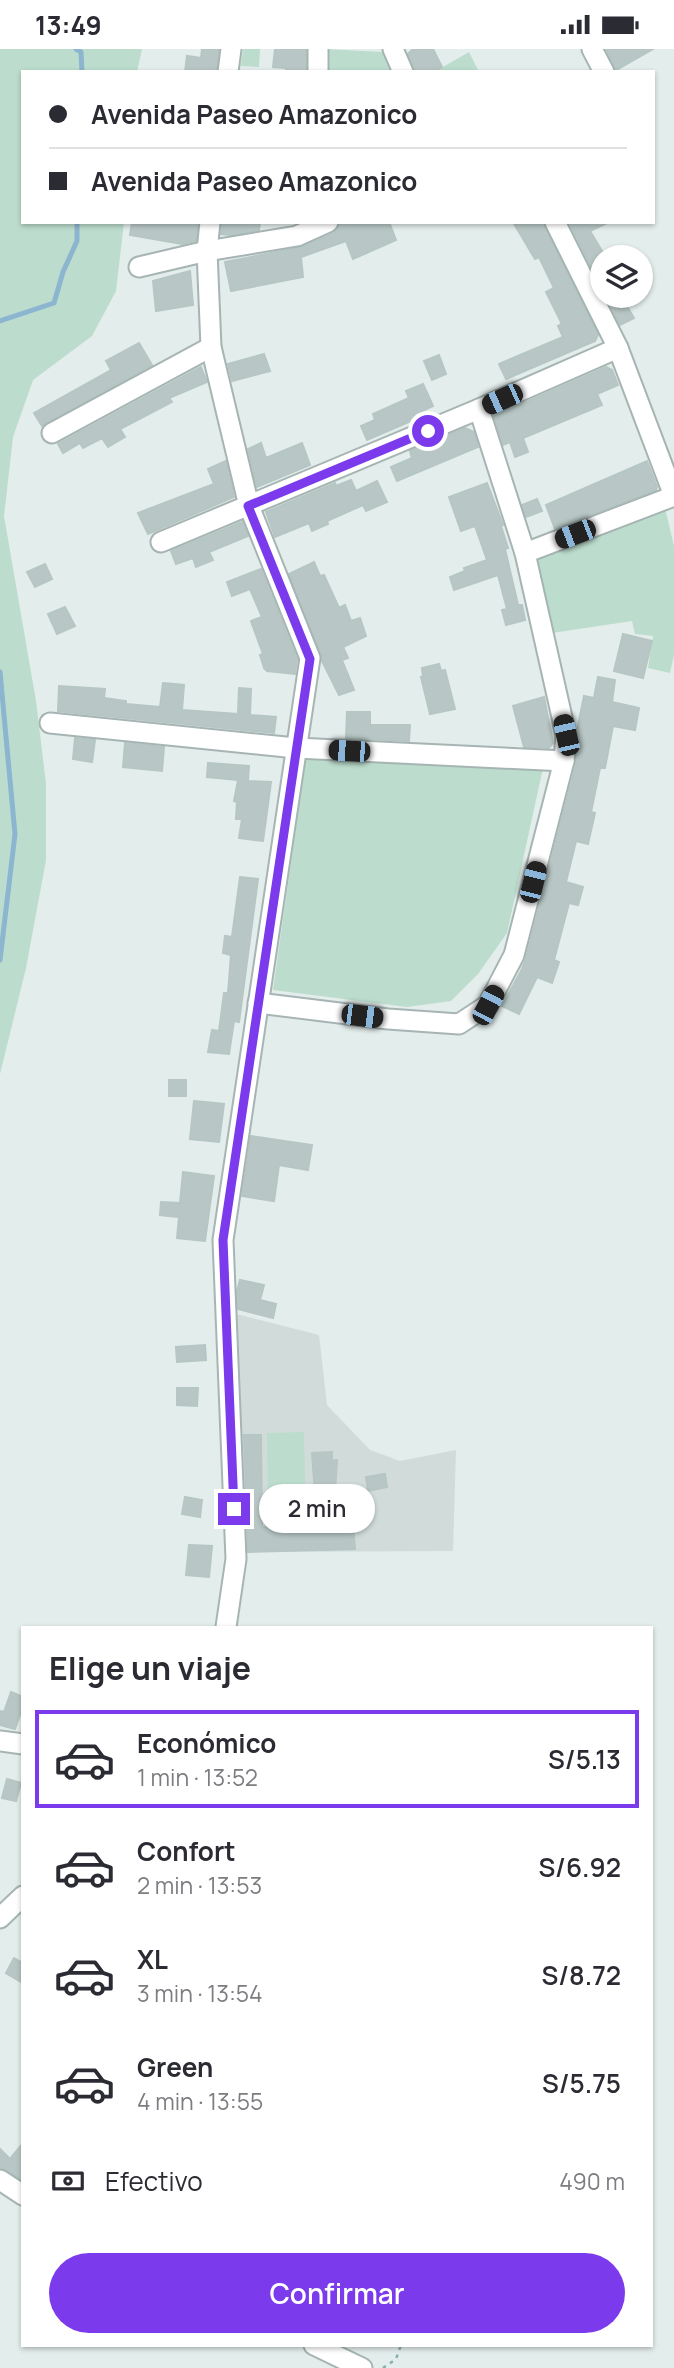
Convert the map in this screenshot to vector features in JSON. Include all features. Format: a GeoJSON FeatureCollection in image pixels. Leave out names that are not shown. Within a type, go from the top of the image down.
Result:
{"type":"FeatureCollection","features":[{"type":"Feature","properties":{"kind":"street"},"geometry":{"type":"LineString","coordinates":[[228,70],[231,49]]}},
{"type":"Feature","properties":{"kind":"street"},"geometry":{"type":"LineString","coordinates":[[318,49],[318,70]]}},
{"type":"Feature","properties":{"kind":"street"},"geometry":{"type":"LineString","coordinates":[[393,49],[402,70]]}},
{"type":"Feature","properties":{"kind":"street"},"geometry":{"type":"LineString","coordinates":[[592,49],[603,70]]}},
{"type":"Feature","properties":{"kind":"street"},"geometry":{"type":"LineString","coordinates":[[211,224],[207,251],[211,347],[248,506],[310,659],[223,1240],[236,1559],[226,1626]]}},
{"type":"Feature","properties":{"kind":"street"},"geometry":{"type":"LineString","coordinates":[[139,267],[207,251],[297,236],[321,224]]}},
{"type":"Feature","properties":{"kind":"street"},"geometry":{"type":"LineString","coordinates":[[525,553],[674,496],[618,348],[556,224]]}},
{"type":"Feature","properties":{"kind":"street"},"geometry":{"type":"LineString","coordinates":[[52,433],[211,347]]}},
{"type":"Feature","properties":{"kind":"street"},"geometry":{"type":"LineString","coordinates":[[161,541],[479,409],[618,348]]}},
{"type":"Feature","properties":{"kind":"street"},"geometry":{"type":"LineString","coordinates":[[258,1003],[388,1019],[459,1024],[488,1005],[514,955],[564,761],[566,735],[525,553],[479,409]]}},
{"type":"Feature","properties":{"kind":"street"},"geometry":{"type":"LineString","coordinates":[[50,723],[296,748],[564,761]]}},
{"type":"Feature","properties":{"kind":"street"},"geometry":{"type":"LineString","coordinates":[[0,1741],[21,1744]]}},
{"type":"Feature","properties":{"kind":"street"},"geometry":{"type":"LineString","coordinates":[[0,1918],[21,1898]]}},
{"type":"Feature","properties":{"kind":"street"},"geometry":{"type":"LineString","coordinates":[[0,2180],[21,2194]]}},
{"type":"Feature","properties":{"kind":"street"},"geometry":{"type":"LineString","coordinates":[[318,2347],[362,2368]]}},
{"type":"Feature","properties":{"kind":"path"},"geometry":{"type":"LineString","coordinates":[[383,2368],[396,2359],[400,2347]]}},
{"type":"Feature","properties":{"kind":"shaded area"},"geometry":{"type":"Polygon","coordinates":[[[232,1313],[319,1335],[327,1405],[370,1450],[400,1461],[456,1450],[453,1551],[240,1552],[232,1313]]]}},
{"type":"Feature","properties":{"kind":"green space"},"geometry":{"type":"Polygon","coordinates":[[[0,49],[142,49],[137,70],[21,70],[21,224],[124,224],[116,291],[92,336],[33,380],[13,437],[4,516],[36,701],[46,784],[46,860],[26,968],[0,1074],[0,49]]]}},
{"type":"Feature","properties":{"kind":"green space"},"geometry":{"type":"Polygon","coordinates":[[[243,49],[260,49],[259,67],[241,66],[243,49]]]}},
{"type":"Feature","properties":{"kind":"green space"},"geometry":{"type":"Polygon","coordinates":[[[323,49],[384,52],[391,70],[324,70],[323,49]]]}},
{"type":"Feature","properties":{"kind":"green space"},"geometry":{"type":"Polygon","coordinates":[[[469,52],[478,70],[438,70],[469,52]]]}},
{"type":"Feature","properties":{"kind":"green space"},"geometry":{"type":"Polygon","coordinates":[[[664,504],[674,546],[674,655],[670,673],[648,668],[653,636],[635,634],[632,621],[552,633],[535,565],[538,557],[664,504]]]}},
{"type":"Feature","properties":{"kind":"green space"},"geometry":{"type":"Polygon","coordinates":[[[306,757],[543,768],[507,933],[478,974],[451,1001],[407,1007],[273,990],[306,757]]]}},
{"type":"Feature","properties":{"kind":"green space"},"geometry":{"type":"Polygon","coordinates":[[[304,1432],[306,1515],[268,1515],[267,1433],[304,1432]]]}},
{"type":"Feature","properties":{"kind":"building"},"geometry":{"type":"Polygon","coordinates":[[[202,49],[219,49],[216,70],[185,70],[187,56],[201,58],[202,49]]]}},
{"type":"Feature","properties":{"kind":"building"},"geometry":{"type":"Polygon","coordinates":[[[275,49],[306,49],[306,70],[273,67],[275,49]]]}},
{"type":"Feature","properties":{"kind":"building"},"geometry":{"type":"Polygon","coordinates":[[[413,49],[433,49],[442,67],[437,70],[414,70],[408,54],[413,49]]]}},
{"type":"Feature","properties":{"kind":"building"},"geometry":{"type":"Polygon","coordinates":[[[606,49],[653,49],[616,70],[606,49]]]}},
{"type":"Feature","properties":{"kind":"building"},"geometry":{"type":"Polygon","coordinates":[[[132,224],[198,224],[196,241],[182,244],[130,235],[132,224]]]}},
{"type":"Feature","properties":{"kind":"building"},"geometry":{"type":"Polygon","coordinates":[[[222,224],[260,224],[259,230],[221,234],[222,224]]]}},
{"type":"Feature","properties":{"kind":"building"},"geometry":{"type":"Polygon","coordinates":[[[339,224],[390,224],[396,240],[353,259],[346,241],[301,257],[303,277],[231,291],[225,262],[302,247],[334,233],[339,224]]]}},
{"type":"Feature","properties":{"kind":"building"},"geometry":{"type":"Polygon","coordinates":[[[514,224],[544,224],[598,335],[595,341],[506,379],[499,364],[563,337],[558,326],[562,324],[546,292],[554,288],[539,257],[535,259],[514,224]]]}},
{"type":"Feature","properties":{"kind":"building"},"geometry":{"type":"Polygon","coordinates":[[[570,224],[605,224],[590,231],[598,245],[590,245],[590,265],[570,224]]]}},
{"type":"Feature","properties":{"kind":"building"},"geometry":{"type":"Polygon","coordinates":[[[190,271],[193,305],[156,311],[153,281],[190,271]]]}},
{"type":"Feature","properties":{"kind":"building"},"geometry":{"type":"Polygon","coordinates":[[[612,308],[628,308],[634,318],[620,325],[612,308]]]}},
{"type":"Feature","properties":{"kind":"building"},"geometry":{"type":"Polygon","coordinates":[[[139,343],[152,365],[42,426],[34,413],[111,370],[106,361],[139,343]]]}},
{"type":"Feature","properties":{"kind":"building"},"geometry":{"type":"Polygon","coordinates":[[[264,354],[270,371],[232,381],[228,364],[264,354]]]}},
{"type":"Feature","properties":{"kind":"building"},"geometry":{"type":"Polygon","coordinates":[[[439,355],[446,374],[432,380],[424,361],[439,355]]]}},
{"type":"Feature","properties":{"kind":"building"},"geometry":{"type":"Polygon","coordinates":[[[201,367],[207,382],[169,398],[172,402],[120,429],[125,437],[108,447],[102,438],[83,448],[80,443],[63,453],[58,444],[201,367]]]}},
{"type":"Feature","properties":{"kind":"building"},"geometry":{"type":"Polygon","coordinates":[[[606,367],[612,370],[618,385],[597,394],[602,405],[523,438],[528,452],[515,457],[510,442],[503,445],[494,416],[606,367]]]}},
{"type":"Feature","properties":{"kind":"building"},"geometry":{"type":"Polygon","coordinates":[[[423,384],[433,406],[416,414],[418,418],[367,440],[361,426],[375,420],[373,414],[409,398],[406,391],[423,384]]]}},
{"type":"Feature","properties":{"kind":"building"},"geometry":{"type":"Polygon","coordinates":[[[465,428],[474,432],[478,447],[397,481],[391,467],[412,458],[410,451],[465,428]]]}},
{"type":"Feature","properties":{"kind":"building"},"geometry":{"type":"Polygon","coordinates":[[[261,443],[266,458],[302,443],[310,465],[257,487],[248,449],[261,443]]]}},
{"type":"Feature","properties":{"kind":"building"},"geometry":{"type":"Polygon","coordinates":[[[226,461],[234,497],[148,534],[138,513],[214,484],[208,469],[226,461]]]}},
{"type":"Feature","properties":{"kind":"building"},"geometry":{"type":"Polygon","coordinates":[[[647,461],[656,490],[555,529],[546,505],[647,461]]]}},
{"type":"Feature","properties":{"kind":"building"},"geometry":{"type":"Polygon","coordinates":[[[351,480],[356,491],[377,481],[387,502],[366,511],[363,505],[312,531],[309,523],[275,537],[266,512],[335,483],[336,486],[351,480]]]}},
{"type":"Feature","properties":{"kind":"building"},"geometry":{"type":"Polygon","coordinates":[[[487,483],[503,525],[501,526],[508,548],[505,549],[518,605],[522,605],[525,620],[506,625],[502,610],[507,609],[498,575],[454,590],[450,577],[465,571],[464,568],[487,560],[475,526],[461,531],[449,497],[487,483]]]}},
{"type":"Feature","properties":{"kind":"building"},"geometry":{"type":"Polygon","coordinates":[[[537,499],[542,511],[526,517],[522,505],[537,499]]]}},
{"type":"Feature","properties":{"kind":"building"},"geometry":{"type":"Polygon","coordinates":[[[242,522],[248,536],[209,552],[213,560],[196,567],[193,558],[176,564],[171,551],[242,522]]]}},
{"type":"Feature","properties":{"kind":"building"},"geometry":{"type":"Polygon","coordinates":[[[314,562],[320,576],[324,575],[339,608],[345,605],[351,621],[360,618],[366,636],[343,647],[348,658],[342,660],[354,690],[339,695],[322,661],[289,574],[314,562]]]}},
{"type":"Feature","properties":{"kind":"building"},"geometry":{"type":"Polygon","coordinates":[[[45,564],[52,579],[35,587],[27,572],[45,564]]]}},
{"type":"Feature","properties":{"kind":"building"},"geometry":{"type":"Polygon","coordinates":[[[261,569],[297,659],[295,674],[267,671],[264,668],[260,655],[263,654],[251,621],[262,617],[250,589],[232,596],[227,582],[261,569]]]}},
{"type":"Feature","properties":{"kind":"building"},"geometry":{"type":"Polygon","coordinates":[[[65,607],[75,626],[57,634],[48,614],[65,607]]]}},
{"type":"Feature","properties":{"kind":"building"},"geometry":{"type":"Polygon","coordinates":[[[623,634],[652,641],[643,678],[614,671],[623,634]]]}},
{"type":"Feature","properties":{"kind":"building"},"geometry":{"type":"Polygon","coordinates":[[[439,664],[441,671],[445,670],[455,709],[430,714],[421,677],[422,668],[439,664]]]}},
{"type":"Feature","properties":{"kind":"building"},"geometry":{"type":"Polygon","coordinates":[[[598,677],[615,680],[612,702],[639,708],[635,730],[613,726],[605,768],[600,768],[588,844],[576,841],[566,882],[583,887],[578,905],[569,903],[554,960],[559,962],[552,983],[537,977],[519,1014],[502,1006],[526,958],[576,764],[577,730],[584,696],[594,698],[598,677]]]}},
{"type":"Feature","properties":{"kind":"building"},"geometry":{"type":"Polygon","coordinates":[[[163,683],[184,685],[182,710],[238,714],[239,688],[251,689],[250,715],[276,717],[274,733],[58,711],[59,686],[105,689],[104,698],[126,701],[126,704],[160,707],[163,683]]]}},
{"type":"Feature","properties":{"kind":"building"},"geometry":{"type":"Polygon","coordinates":[[[544,697],[553,743],[549,748],[524,747],[513,706],[544,697]]]}},
{"type":"Feature","properties":{"kind":"building"},"geometry":{"type":"Polygon","coordinates":[[[347,712],[370,712],[370,725],[410,725],[409,741],[346,738],[347,712]]]}},
{"type":"Feature","properties":{"kind":"building"},"geometry":{"type":"Polygon","coordinates":[[[75,738],[95,740],[92,762],[73,759],[75,738]]]}},
{"type":"Feature","properties":{"kind":"building"},"geometry":{"type":"Polygon","coordinates":[[[125,743],[164,747],[162,771],[123,767],[125,743]]]}},
{"type":"Feature","properties":{"kind":"building"},"geometry":{"type":"Polygon","coordinates":[[[208,763],[249,766],[248,781],[271,782],[263,841],[239,838],[242,819],[236,819],[237,802],[234,801],[238,780],[207,777],[208,763]]]}},
{"type":"Feature","properties":{"kind":"building"},"geometry":{"type":"Polygon","coordinates":[[[240,877],[258,879],[239,1022],[234,1021],[229,1054],[208,1052],[212,1030],[219,1031],[224,993],[228,993],[231,955],[223,953],[225,936],[232,937],[240,877]]]}},
{"type":"Feature","properties":{"kind":"building"},"geometry":{"type":"Polygon","coordinates":[[[169,1080],[186,1080],[186,1096],[169,1096],[169,1080]]]}},
{"type":"Feature","properties":{"kind":"building"},"geometry":{"type":"Polygon","coordinates":[[[194,1101],[224,1104],[219,1142],[190,1139],[194,1101]]]}},
{"type":"Feature","properties":{"kind":"building"},"geometry":{"type":"Polygon","coordinates":[[[251,1136],[312,1145],[308,1170],[279,1165],[274,1201],[242,1196],[251,1136]]]}},
{"type":"Feature","properties":{"kind":"building"},"geometry":{"type":"Polygon","coordinates":[[[183,1172],[214,1176],[205,1241],[177,1238],[179,1217],[160,1215],[161,1202],[180,1203],[183,1172]]]}},
{"type":"Feature","properties":{"kind":"building"},"geometry":{"type":"Polygon","coordinates":[[[240,1280],[264,1285],[260,1300],[276,1304],[273,1318],[238,1309],[237,1291],[240,1280]]]}},
{"type":"Feature","properties":{"kind":"building"},"geometry":{"type":"Polygon","coordinates":[[[205,1345],[206,1360],[177,1362],[176,1347],[205,1345]]]}},
{"type":"Feature","properties":{"kind":"building"},"geometry":{"type":"Polygon","coordinates":[[[177,1388],[198,1388],[197,1406],[177,1405],[177,1388]]]}},
{"type":"Feature","properties":{"kind":"building"},"geometry":{"type":"Polygon","coordinates":[[[244,1435],[261,1435],[262,1527],[353,1525],[355,1549],[248,1552],[244,1435]]]}},
{"type":"Feature","properties":{"kind":"building"},"geometry":{"type":"Polygon","coordinates":[[[332,1452],[332,1461],[337,1460],[335,1492],[315,1494],[312,1453],[332,1452]]]}},
{"type":"Feature","properties":{"kind":"building"},"geometry":{"type":"Polygon","coordinates":[[[385,1474],[387,1487],[368,1491],[366,1477],[385,1474]]]}},
{"type":"Feature","properties":{"kind":"building"},"geometry":{"type":"Polygon","coordinates":[[[185,1497],[202,1500],[200,1517],[182,1514],[185,1497]]]}},
{"type":"Feature","properties":{"kind":"building"},"geometry":{"type":"Polygon","coordinates":[[[189,1545],[212,1546],[209,1577],[186,1575],[189,1545]]]}},
{"type":"Feature","properties":{"kind":"building"},"geometry":{"type":"Polygon","coordinates":[[[11,1692],[21,1696],[21,1712],[15,1729],[0,1725],[0,1711],[4,1712],[11,1692]]]}},
{"type":"Feature","properties":{"kind":"building"},"geometry":{"type":"Polygon","coordinates":[[[7,1779],[21,1783],[16,1801],[2,1798],[7,1779]]]}},
{"type":"Feature","properties":{"kind":"building"},"geometry":{"type":"Polygon","coordinates":[[[14,1958],[21,1962],[21,1982],[6,1973],[14,1958]]]}},
{"type":"Feature","properties":{"kind":"building"},"geometry":{"type":"Polygon","coordinates":[[[21,2145],[21,2179],[0,2168],[0,2149],[10,2159],[21,2145]]]}},
{"type":"Feature","properties":{"kind":"waterway"},"geometry":{"type":"LineString","coordinates":[[76,49],[81,52],[82,70]]}},
{"type":"Feature","properties":{"kind":"waterway"},"geometry":{"type":"LineString","coordinates":[[0,321],[54,303],[63,272],[77,241],[77,224]]}},
{"type":"Feature","properties":{"kind":"waterway"},"geometry":{"type":"LineString","coordinates":[[0,672],[15,834],[0,960]]}},
{"type":"Feature","properties":{"kind":"route"},"geometry":{"type":"LineString","coordinates":[[234,1509],[223,1240],[310,659],[248,506],[428,431]]}}]}
